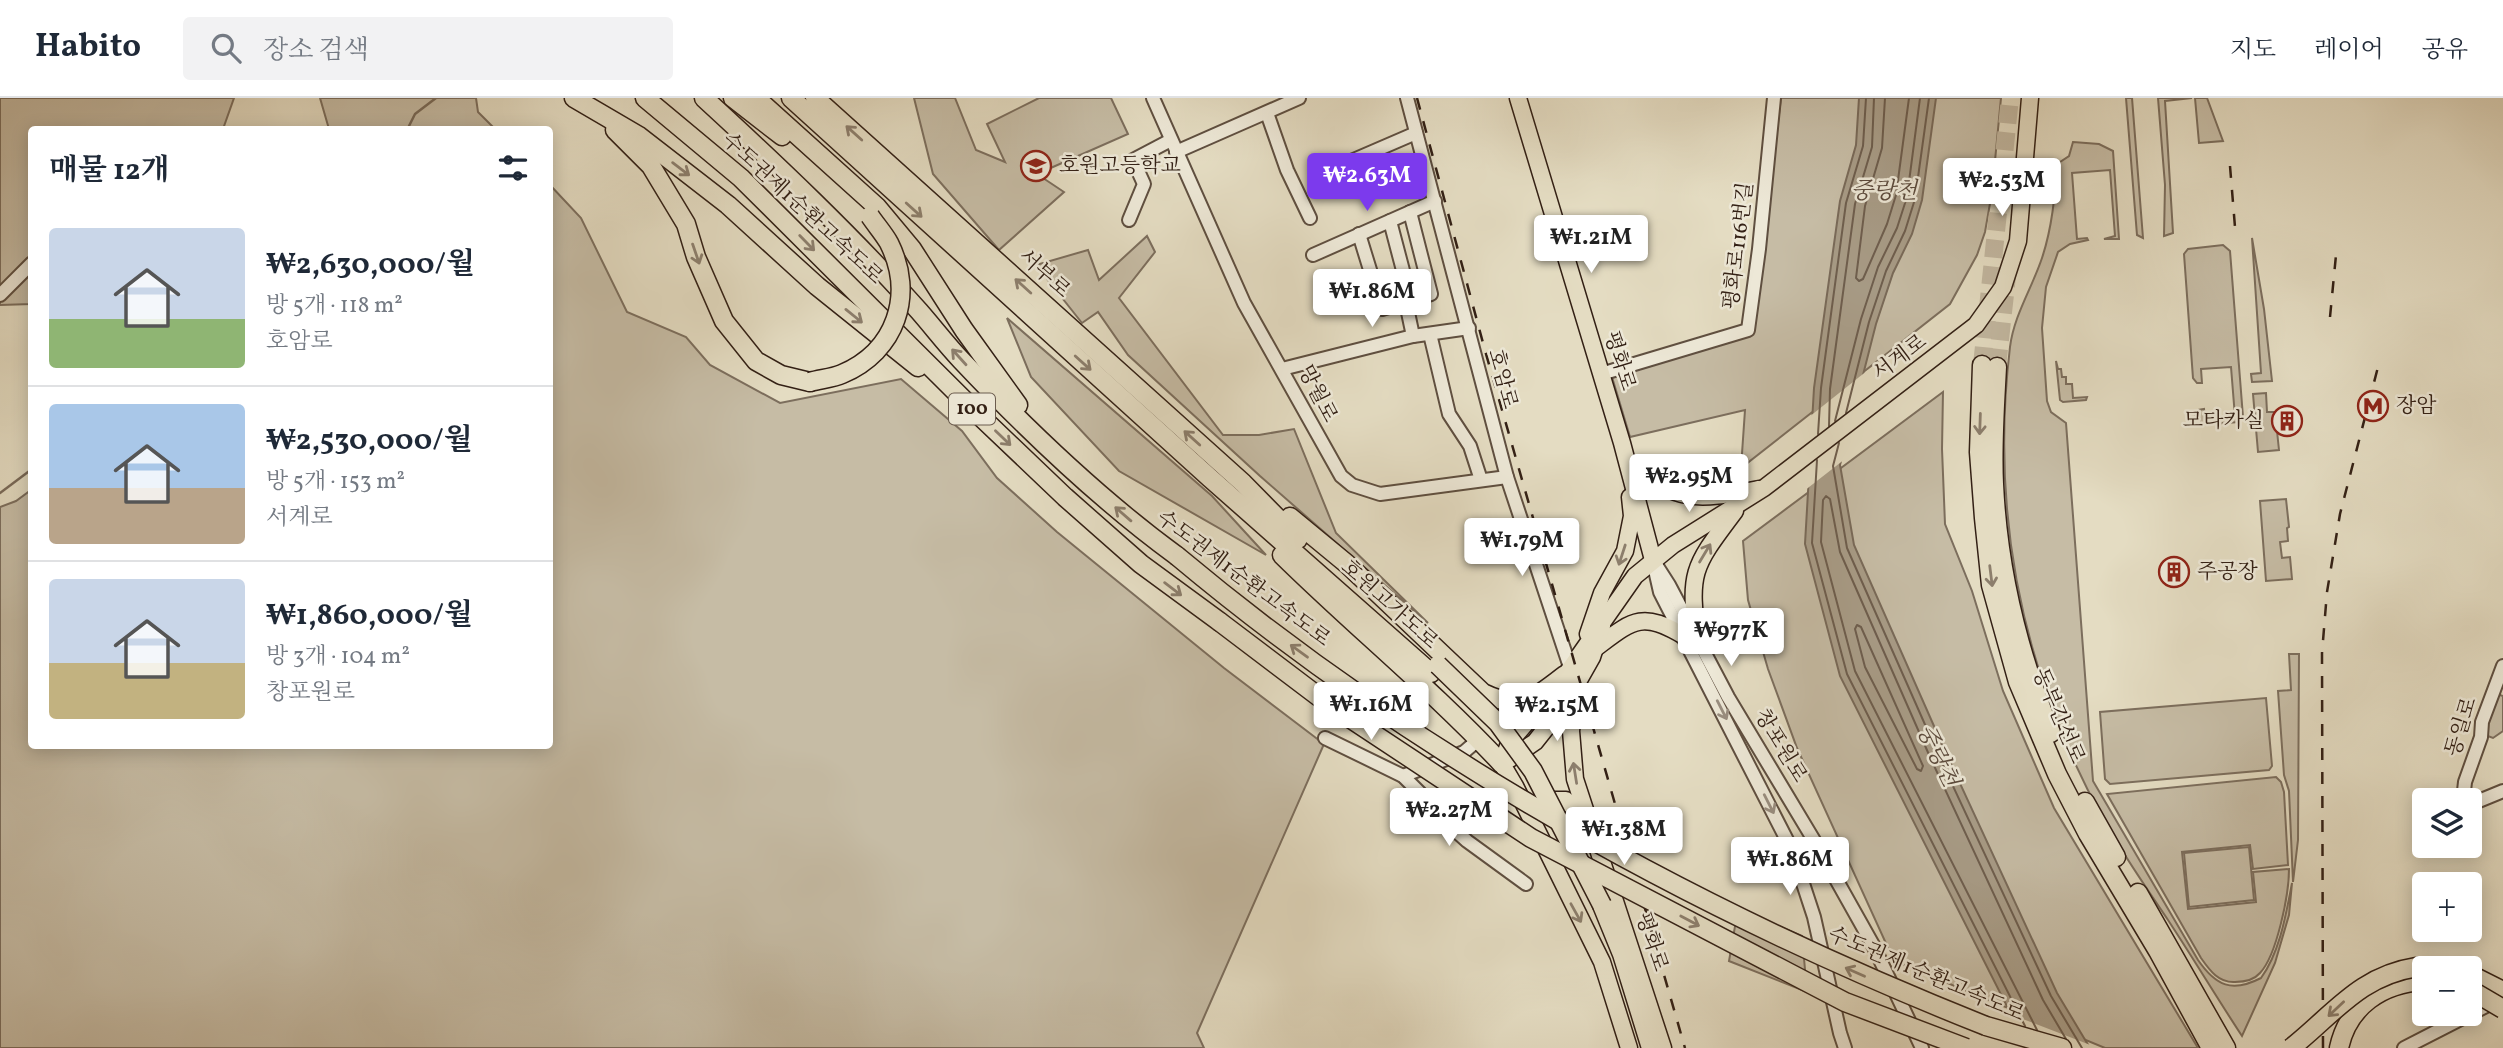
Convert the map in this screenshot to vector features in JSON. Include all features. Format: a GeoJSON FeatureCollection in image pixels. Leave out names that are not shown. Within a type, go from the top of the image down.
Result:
{"type":"FeatureCollection","features":[{"type":"Feature","properties":{"kind":"highway"},"geometry":{"type":"LineString","coordinates":[[574,98],[623,132],[651,166],[686,225],[696,257],[724,321],[756,360],[781,375],[810,382],[842,374],[868,359],[885,344],[895,323],[900,299],[900,277],[888,243],[870,216],[785,138],[733,98]]}},
{"type":"Feature","properties":{"kind":"highway","name":"수도권제1순환고속도로"},"geometry":{"type":"LineString","coordinates":[[645,98],[741,178],[979,415],[1102,531],[1141,564],[1347,716],[1531,838],[1845,1002],[1966,1048]]}},
{"type":"Feature","properties":{"kind":"highway","name":"수도권제1순환고속도로"},"geometry":{"type":"LineString","coordinates":[[704,98],[818,206],[919,311],[959,358],[1126,518],[1348,687],[1518,797],[1663,878],[1770,933],[1874,980],[2044,1048]]}},
{"type":"Feature","properties":{"kind":"highway"},"geometry":{"type":"LineString","coordinates":[[756,98],[877,207],[904,239],[964,330],[1044,442]]}},
{"type":"Feature","properties":{"kind":"highway","name":"서부로"},"geometry":{"type":"LineString","coordinates":[[791,98],[1210,478]]}},
{"type":"Feature","properties":{"kind":"highway","name":"서부로"},"geometry":{"type":"LineString","coordinates":[[815,98],[1243,484]]}},
{"type":"Feature","properties":{"kind":"highway"},"geometry":{"type":"LineString","coordinates":[[623,132],[639,136],[729,205],[817,286],[979,415]]}},
{"type":"Feature","properties":{"kind":"highway","name":"동부간선로"},"geometry":{"type":"LineString","coordinates":[[2211,1048],[2158,951],[2088,834],[2057,774],[2018,682],[1991,585],[1985,531],[1979,452],[1990,366],[1997,526],[2009,598],[2028,671],[2050,731],[2082,797],[2226,1048]]}},
{"type":"Feature","properties":{"kind":"highway"},"geometry":{"type":"LineString","coordinates":[[1210,478],[1248,521],[1313,586],[1434,694],[1502,764]]}},
{"type":"Feature","properties":{"kind":"highway","name":"호원고가도로"},"geometry":{"type":"LineString","coordinates":[[1210,478],[1434,669]]}},
{"type":"Feature","properties":{"kind":"highway"},"geometry":{"type":"LineString","coordinates":[[1243,484],[1347,564],[1483,693],[1499,701],[1523,703],[1566,679]]}},
{"type":"Feature","properties":{"kind":"highway","name":"호원고가도로"},"geometry":{"type":"LineString","coordinates":[[1243,484],[1434,669],[1509,756],[1622,954],[1651,1048]]}},
{"type":"Feature","properties":{"kind":"highway"},"geometry":{"type":"LineString","coordinates":[[1454,716],[1471,716],[1483,701],[1483,693]]}},
{"type":"Feature","properties":{"kind":"highway","name":"호원고가도로"},"geometry":{"type":"LineString","coordinates":[[1597,908],[1640,1048]]}},
{"type":"Feature","properties":{"kind":"highway"},"geometry":{"type":"LineString","coordinates":[[2291,1048],[2350,996],[2377,978],[2412,968]]}},
{"type":"Feature","properties":{"kind":"highway"},"geometry":{"type":"LineString","coordinates":[[2482,980],[2503,991]]}},
{"type":"Feature","properties":{"kind":"highway"},"geometry":{"type":"LineString","coordinates":[[2339,1048],[2349,1020],[2368,999],[2397,985],[2412,983]]}},
{"type":"Feature","properties":{"kind":"highway"},"geometry":{"type":"LineString","coordinates":[[2482,997],[2503,1009]]}},
{"type":"Feature","properties":{"kind":"highway"},"geometry":{"type":"LineString","coordinates":[[1986,1026],[2062,1048]]}},
{"type":"Feature","properties":{"kind":"main road","name":"평화로"},"geometry":{"type":"LineString","coordinates":[[1502,764],[1509,743],[1566,679],[1634,576],[1653,560],[1628,463],[1518,98]]}},
{"type":"Feature","properties":{"kind":"main road","name":"서계로"},"geometry":{"type":"LineString","coordinates":[[1653,560],[1764,488],[1976,325],[2003,287],[2016,248],[2030,98]]}},
{"type":"Feature","properties":{"kind":"main road"},"geometry":{"type":"LineString","coordinates":[[1628,463],[1657,485],[1676,494],[1696,498],[1764,488]]}},
{"type":"Feature","properties":{"kind":"main road"},"geometry":{"type":"LineString","coordinates":[[1590,646],[1602,593],[1625,551],[1632,516],[1628,463]]}},
{"type":"Feature","properties":{"kind":"main road"},"geometry":{"type":"LineString","coordinates":[[1590,646],[1627,624],[1641,621],[1661,622],[1691,639],[1695,573],[1703,555],[1743,502]]}},
{"type":"Feature","properties":{"kind":"main road","name":"평화로"},"geometry":{"type":"LineString","coordinates":[[1566,679],[1575,779],[1663,1048]]}},
{"type":"Feature","properties":{"kind":"main road"},"geometry":{"type":"LineString","coordinates":[[1566,679],[1549,706],[1552,709],[1559,708],[1566,703],[1530,748],[1502,764],[1602,962],[1629,1048]]}},
{"type":"Feature","properties":{"kind":"main road"},"geometry":{"type":"LineString","coordinates":[[1548,855],[1549,837],[1541,811],[1545,804],[1553,800],[1566,800],[1592,831]]}},
{"type":"Feature","properties":{"kind":"street","name":"망월로"},"geometry":{"type":"LineString","coordinates":[[1153,98],[1244,303],[1341,476],[1352,485],[1380,494],[1507,477]]}},
{"type":"Feature","properties":{"kind":"street"},"geometry":{"type":"LineString","coordinates":[[1129,220],[1144,184],[1133,160],[1267,113],[1299,98]]}},
{"type":"Feature","properties":{"kind":"street","name":"호암로"},"geometry":{"type":"LineString","coordinates":[[1407,98],[1507,477],[1566,679]]}},
{"type":"Feature","properties":{"kind":"street","name":"평화로116번길"},"geometry":{"type":"LineString","coordinates":[[1601,374],[1748,330],[1774,98]]}},
{"type":"Feature","properties":{"kind":"street"},"geometry":{"type":"LineString","coordinates":[[1267,113],[1287,170],[1310,218]]}},
{"type":"Feature","properties":{"kind":"street"},"geometry":{"type":"LineString","coordinates":[[1321,174],[1416,132]]}},
{"type":"Feature","properties":{"kind":"street"},"geometry":{"type":"LineString","coordinates":[[1313,255],[1434,201]]}},
{"type":"Feature","properties":{"kind":"street"},"geometry":{"type":"LineString","coordinates":[[1359,234],[1382,309],[1432,294],[1410,212]]}},
{"type":"Feature","properties":{"kind":"street"},"geometry":{"type":"LineString","coordinates":[[1390,221],[1413,336]]}},
{"type":"Feature","properties":{"kind":"street"},"geometry":{"type":"LineString","coordinates":[[0,295],[28,267]]}},
{"type":"Feature","properties":{"kind":"street"},"geometry":{"type":"LineString","coordinates":[[1282,369],[1413,336],[1469,328]]}},
{"type":"Feature","properties":{"kind":"street"},"geometry":{"type":"LineString","coordinates":[[1430,334],[1449,414],[1470,446],[1481,481]]}},
{"type":"Feature","properties":{"kind":"street","name":"창포원로"},"geometry":{"type":"LineString","coordinates":[[1653,560],[1669,584],[1691,639],[1792,850],[1814,917],[1845,1048]]}},
{"type":"Feature","properties":{"kind":"street","name":"창포원로"},"geometry":{"type":"LineString","coordinates":[[1691,639],[1818,847],[1867,934],[1922,1048]]}},
{"type":"Feature","properties":{"kind":"street","name":"동일로"},"geometry":{"type":"LineString","coordinates":[[2464,788],[2481,737],[2482,722],[2503,666]]}},
{"type":"Feature","properties":{"kind":"street"},"geometry":{"type":"LineString","coordinates":[[1325,738],[1403,776],[1467,842],[1526,884]]}},
{"type":"Feature","properties":{"kind":"street"},"geometry":{"type":"LineString","coordinates":[[1403,776],[1464,752],[1478,740]]}},
{"type":"Feature","properties":{"kind":"street"},"geometry":{"type":"LineString","coordinates":[[2482,799],[2503,790]]}},
{"type":"Feature","properties":{"kind":"street"},"geometry":{"type":"LineString","coordinates":[[2404,1048],[2503,998]]}},
{"type":"Feature","properties":{"kind":"shaded area"},"geometry":{"type":"Polygon","coordinates":[[[0,98],[234,98],[224,126],[28,126],[28,304],[0,305],[0,98]]]}},
{"type":"Feature","properties":{"kind":"shaded area"},"geometry":{"type":"Polygon","coordinates":[[[320,98],[476,98],[478,112],[492,126],[328,126],[320,98]]]}},
{"type":"Feature","properties":{"kind":"shaded area"},"geometry":{"type":"Polygon","coordinates":[[[914,98],[955,98],[976,150],[1005,162],[987,124],[1039,98],[1111,98],[1128,134],[1037,174],[1064,192],[999,250],[933,174],[914,98]]]}},
{"type":"Feature","properties":{"kind":"shaded area"},"geometry":{"type":"Polygon","coordinates":[[[1781,98],[2001,98],[1992,192],[1985,232],[1977,255],[1950,304],[1741,468],[1745,410],[1630,437],[1612,377],[1752,335],[1781,98]]]}},
{"type":"Feature","properties":{"kind":"shaded area"},"geometry":{"type":"Polygon","coordinates":[[[2126,98],[2132,98],[2143,238],[2137,235],[2126,98]]]}},
{"type":"Feature","properties":{"kind":"shaded area"},"geometry":{"type":"Polygon","coordinates":[[[2158,98],[2192,98],[2165,101],[2173,233],[2164,236],[2165,185],[2158,98]]]}},
{"type":"Feature","properties":{"kind":"shaded area"},"geometry":{"type":"Polygon","coordinates":[[[2195,98],[2207,98],[2223,141],[2199,143],[2195,98]]]}},
{"type":"Feature","properties":{"kind":"shaded area"},"geometry":{"type":"Polygon","coordinates":[[[2073,142],[2099,144],[2113,151],[2119,239],[2104,239],[2115,236],[2110,170],[2072,173],[2077,239],[2088,240],[2070,244],[2058,252],[2046,287],[2042,328],[2047,401],[2051,412],[2066,423],[2093,781],[2198,960],[2218,981],[2233,986],[2261,978],[2278,945],[2292,883],[2289,915],[2275,963],[2242,1036],[2118,844],[2074,762],[2032,648],[2018,590],[2009,531],[2005,470],[2005,409],[2010,347],[2015,324],[2045,247],[2057,164],[2069,156],[2073,142]]]}},
{"type":"Feature","properties":{"kind":"shaded area"},"geometry":{"type":"Polygon","coordinates":[[[553,188],[581,218],[627,312],[686,337],[710,365],[780,403],[901,379],[962,431],[997,478],[1057,532],[1224,668],[1324,744],[1197,1033],[1204,1048],[0,1048],[0,507],[16,501],[28,492],[28,749],[553,749],[553,188]]]}},
{"type":"Feature","properties":{"kind":"shaded area"},"geometry":{"type":"Polygon","coordinates":[[[1147,236],[1155,252],[1119,298],[1223,435],[1259,435],[1294,429],[1336,533],[1428,623],[1260,476],[1128,355],[1098,312],[1082,323],[1036,265],[1088,250],[1099,280],[1147,236]]]}},
{"type":"Feature","properties":{"kind":"shaded area"},"geometry":{"type":"Polygon","coordinates":[[[2252,238],[2272,381],[2252,382],[2251,374],[2261,373],[2252,238]]]}},
{"type":"Feature","properties":{"kind":"shaded area"},"geometry":{"type":"Polygon","coordinates":[[[2223,245],[2230,251],[2243,417],[2239,422],[2199,425],[2195,413],[2198,410],[2204,409],[2205,420],[2235,417],[2231,367],[2201,369],[2202,383],[2197,383],[2193,378],[2184,254],[2188,249],[2223,245]]]}},
{"type":"Feature","properties":{"kind":"shaded area"},"geometry":{"type":"Polygon","coordinates":[[[1007,318],[1212,496],[1266,555],[1119,471],[1031,377],[1007,318]]]}},
{"type":"Feature","properties":{"kind":"shaded area"},"geometry":{"type":"Polygon","coordinates":[[[2056,361],[2062,377],[2066,377],[2066,384],[2072,384],[2073,398],[2087,397],[2086,400],[2060,400],[2056,361]]]}},
{"type":"Feature","properties":{"kind":"shaded area"},"geometry":{"type":"Polygon","coordinates":[[[1943,392],[1945,524],[1972,591],[2003,691],[2054,808],[2198,1048],[2105,1048],[1894,961],[1797,748],[1768,669],[1748,600],[1743,541],[1943,392]]]}},
{"type":"Feature","properties":{"kind":"shaded area"},"geometry":{"type":"Polygon","coordinates":[[[2266,393],[2267,412],[2275,412],[2279,450],[2258,452],[2253,394],[2266,393]]]}},
{"type":"Feature","properties":{"kind":"shaded area"},"geometry":{"type":"Polygon","coordinates":[[[2286,499],[2288,541],[2280,542],[2282,558],[2290,557],[2292,579],[2266,581],[2260,501],[2286,499]]]}},
{"type":"Feature","properties":{"kind":"shaded area"},"geometry":{"type":"Polygon","coordinates":[[[2289,654],[2299,654],[2298,840],[2293,882],[2289,791],[2284,775],[2278,691],[2291,690],[2289,654]]]}},
{"type":"Feature","properties":{"kind":"shaded area"},"geometry":{"type":"Polygon","coordinates":[[[2497,694],[2503,696],[2503,731],[2493,738],[2485,735],[2497,694]]]}},
{"type":"Feature","properties":{"kind":"shaded area"},"geometry":{"type":"Polygon","coordinates":[[[2266,698],[2272,766],[2269,770],[2110,784],[2105,779],[2100,712],[2266,698]]]}},
{"type":"Feature","properties":{"kind":"shaded area"},"geometry":{"type":"Polygon","coordinates":[[[2276,777],[2284,792],[2288,865],[2253,869],[2250,845],[2182,852],[2188,909],[2256,902],[2253,872],[2289,869],[2281,924],[2272,953],[2258,975],[2241,982],[2229,982],[2215,975],[2201,958],[2107,794],[2276,777]]]}},
{"type":"Feature","properties":{"kind":"shaded area"},"geometry":{"type":"Polygon","coordinates":[[[2249,847],[2254,900],[2189,907],[2184,853],[2249,847]]]}},
{"type":"Feature","properties":{"kind":"shaded area"},"geometry":{"type":"Polygon","coordinates":[[[1738,909],[1802,936],[1807,992],[1729,961],[1738,909]]]}},
{"type":"Feature","properties":{"kind":"water","name":"중랑천"},"geometry":{"type":"Polygon","coordinates":[[[1859,98],[1936,98],[1922,200],[1912,234],[1893,273],[1876,324],[1840,465],[1854,545],[1945,751],[2057,993],[2090,1048],[2028,1048],[1840,676],[1805,544],[1814,388],[1840,201],[1856,145],[1859,98]]]}},
{"type":"Feature","properties":{"kind":"pier"},"geometry":{"type":"Polygon","coordinates":[[[1868,370],[1845,459],[1804,491],[1809,417],[1868,370]]]}},
{"type":"Feature","properties":{"kind":"pier"},"geometry":{"type":"Polygon","coordinates":[[[2007,1013],[2093,1046],[2094,1048],[2025,1048],[2007,1013]]]}},
{"type":"Feature","properties":{"kind":"waterway"},"geometry":{"type":"LineString","coordinates":[[409,126],[415,114],[436,98]]}},
{"type":"Feature","properties":{"kind":"waterway"},"geometry":{"type":"LineString","coordinates":[[0,493],[28,472]]}},
{"type":"Feature","properties":{"kind":"tunnel"},"geometry":{"type":"LineString","coordinates":[[1982,365],[2010,98]]}},
{"type":"Feature","properties":{"kind":"tunnel"},"geometry":{"type":"LineString","coordinates":[[1997,367],[2007,276]]}},
{"type":"Feature","properties":{"kind":"railway"},"geometry":{"type":"LineString","coordinates":[[1417,98],[1486,354],[1685,1048]]}},
{"type":"Feature","properties":{"kind":"railway"},"geometry":{"type":"LineString","coordinates":[[2230,166],[2235,227]]}},
{"type":"Feature","properties":{"kind":"railway"},"geometry":{"type":"LineString","coordinates":[[2330,317],[2336,255]]}},
{"type":"Feature","properties":{"kind":"railway"},"geometry":{"type":"LineString","coordinates":[[2323,1048],[2322,653],[2327,592],[2340,514],[2378,367]]}},
{"type":"Feature","properties":{"kind":"place","name":"호원고등학교"},"geometry":{"type":"Point","coordinates":[1036,166]}},
{"type":"Feature","properties":{"kind":"place","name":"장암"},"geometry":{"type":"Point","coordinates":[2373,406]}},
{"type":"Feature","properties":{"kind":"place","name":"모타카실"},"geometry":{"type":"Point","coordinates":[2287,421]}},
{"type":"Feature","properties":{"kind":"place","name":"주공장"},"geometry":{"type":"Point","coordinates":[2174,572]}}]}
